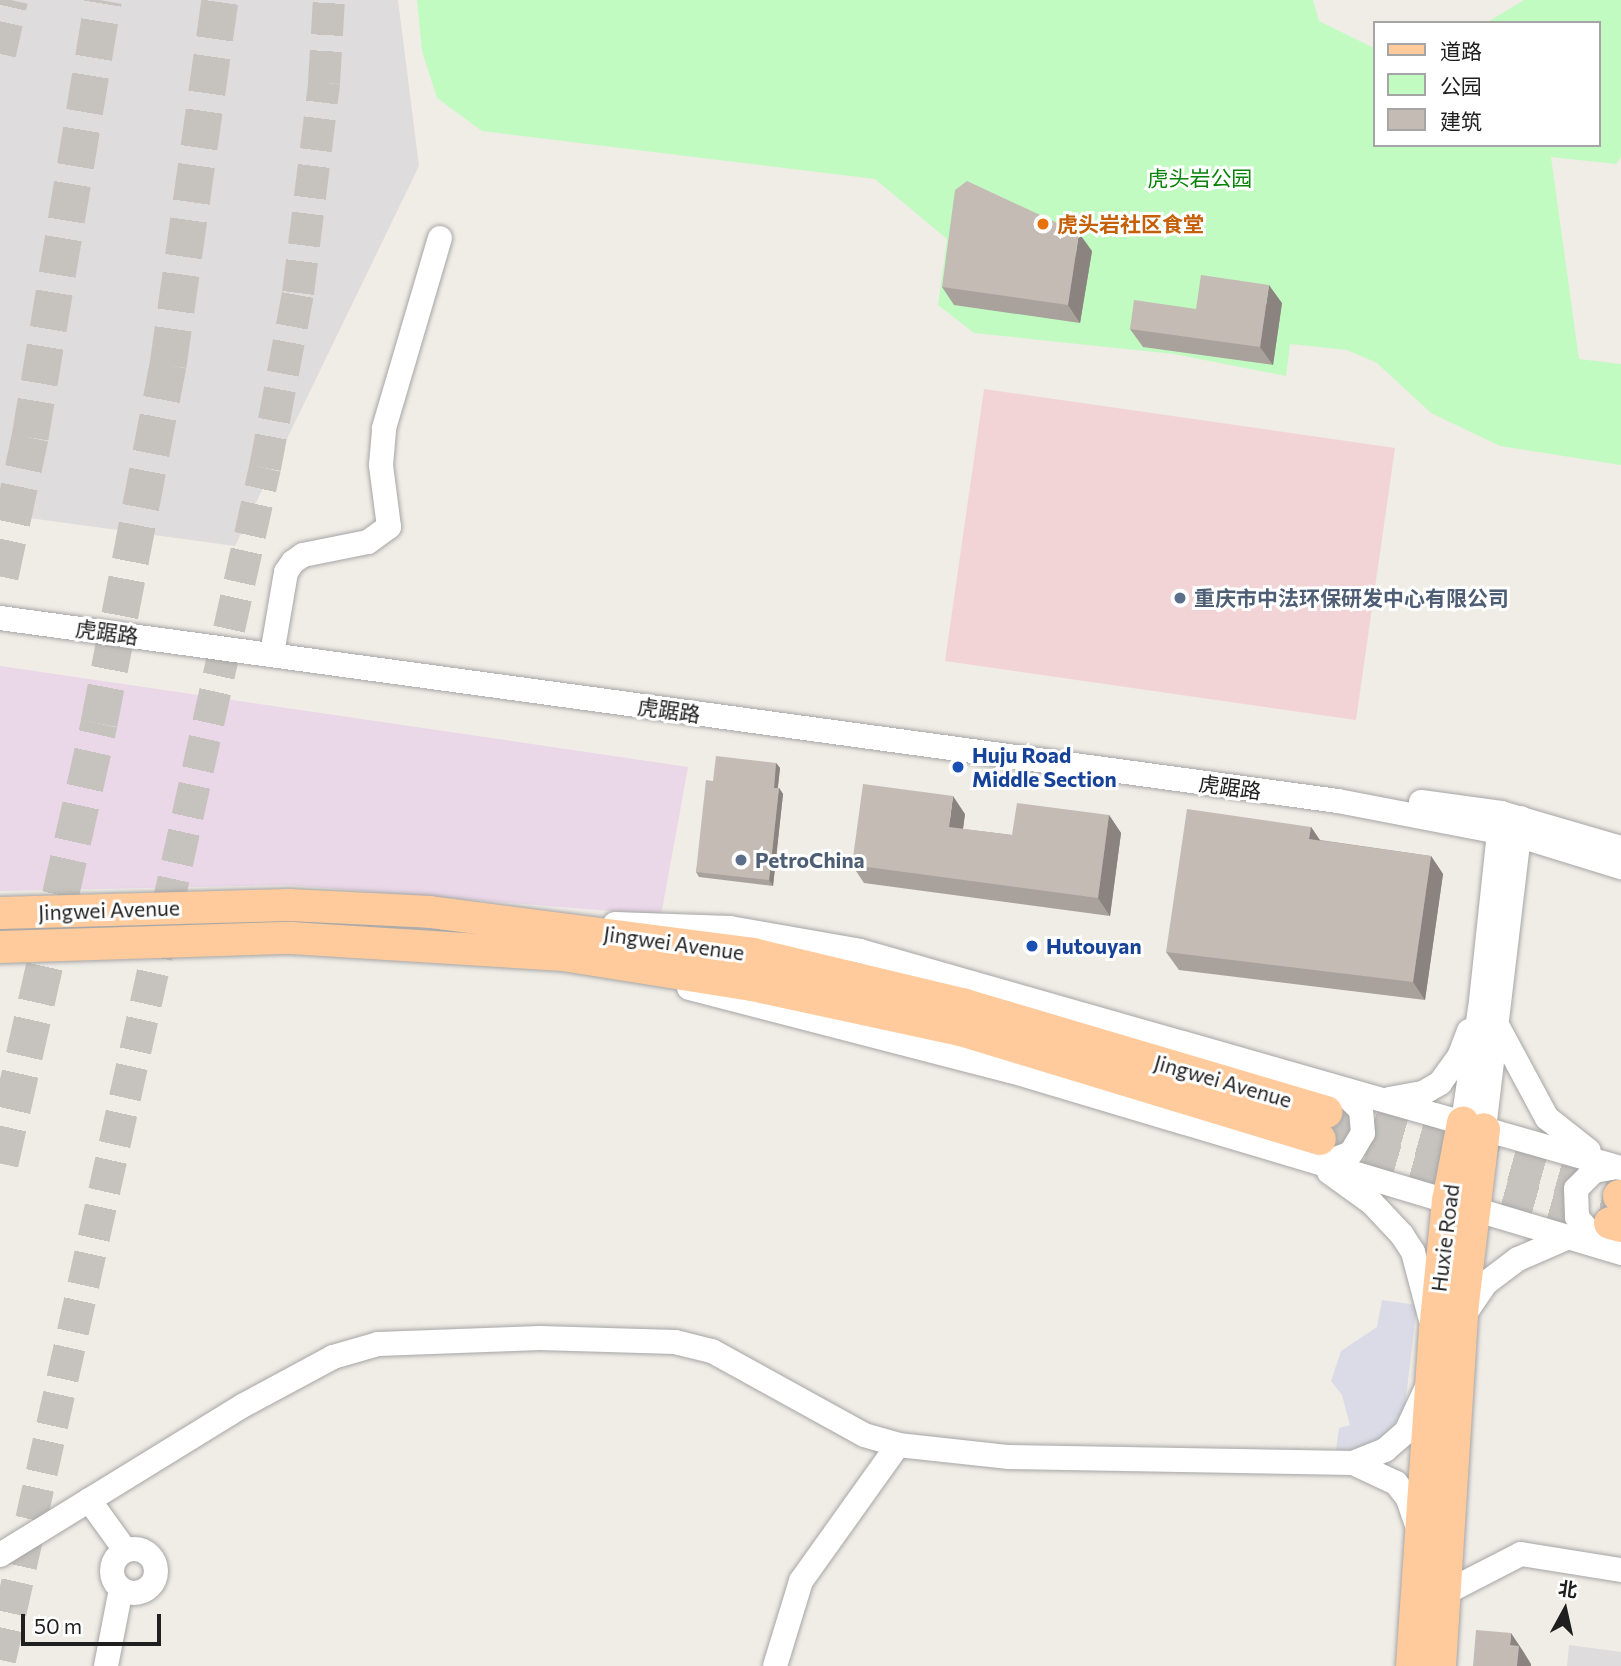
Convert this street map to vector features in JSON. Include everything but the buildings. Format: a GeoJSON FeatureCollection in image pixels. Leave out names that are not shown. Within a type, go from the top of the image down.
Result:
{"type":"FeatureCollection","features":[{"type":"Feature","properties":{"kind":"main road","name":"Jingwei Avenue"},"geometry":{"type":"LineString","coordinates":[[0,913],[289,905],[542,924],[753,954],[965,1005],[1325,1125]]}},
{"type":"Feature","properties":{"kind":"main road","name":"Jingwei Avenue"},"geometry":{"type":"LineString","coordinates":[[0,947],[291,938],[563,955],[752,985],[961,1030],[1325,1125]]}},
{"type":"Feature","properties":{"kind":"main road","name":"Huxie Road"},"geometry":{"type":"LineString","coordinates":[[1440,1666],[1445,1593],[1448,1325],[1460,1205],[1474,1125]]}},
{"type":"Feature","properties":{"kind":"main road","name":"Huxie Road"},"geometry":{"type":"LineString","coordinates":[[1412,1666],[1433,1375],[1448,1325]]}},
{"type":"Feature","properties":{"kind":"street"},"geometry":{"type":"LineString","coordinates":[[272,654],[286,572],[293,562],[303,555],[368,542],[389,527],[381,465],[384,428],[440,238]]}},
{"type":"Feature","properties":{"kind":"street","name":"虎踞路"},"geometry":{"type":"LineString","coordinates":[[0,618],[1510,825],[1621,848]]}},
{"type":"Feature","properties":{"kind":"street","name":"虎踞路"},"geometry":{"type":"LineString","coordinates":[[1510,825],[1621,867]]}},
{"type":"Feature","properties":{"kind":"street","name":"Huxie Road"},"geometry":{"type":"LineString","coordinates":[[1474,1125],[1481,1001],[1510,825]]}},
{"type":"Feature","properties":{"kind":"street","name":"Huxie Road"},"geometry":{"type":"LineString","coordinates":[[1474,1125],[1498,1027],[1510,825]]}},
{"type":"Feature","properties":{"kind":"street"},"geometry":{"type":"LineString","coordinates":[[1325,1125],[1385,1100],[1423,1093],[1440,1083],[1459,1057],[1481,1001]]}},
{"type":"Feature","properties":{"kind":"street"},"geometry":{"type":"LineString","coordinates":[[1498,1027],[1547,1118],[1581,1147],[1616,1209]]}},
{"type":"Feature","properties":{"kind":"street"},"geometry":{"type":"LineString","coordinates":[[1385,1100],[1474,1125],[1616,1209]]}},
{"type":"Feature","properties":{"kind":"street"},"geometry":{"type":"LineString","coordinates":[[1325,1125],[1372,1203],[1402,1235],[1413,1252],[1448,1325],[1486,1283],[1518,1259],[1569,1237],[1616,1209]]}},
{"type":"Feature","properties":{"kind":"street"},"geometry":{"type":"LineString","coordinates":[[1325,1125],[1460,1205],[1569,1237]]}},
{"type":"Feature","properties":{"kind":"street"},"geometry":{"type":"LineString","coordinates":[[0,1555],[244,1405],[333,1357],[378,1343],[540,1338],[675,1342],[712,1350],[864,1435],[898,1445],[1044,1459],[1353,1463],[1385,1450],[1406,1432],[1433,1375]]}},
{"type":"Feature","properties":{"kind":"street"},"geometry":{"type":"LineString","coordinates":[[775,1666],[801,1581],[898,1445]]}},
{"type":"Feature","properties":{"kind":"street"},"geometry":{"type":"LineString","coordinates":[[1353,1463],[1396,1483],[1407,1497],[1422,1540]]}},
{"type":"Feature","properties":{"kind":"street"},"geometry":{"type":"LineString","coordinates":[[89,1500],[125,1550],[147,1553],[156,1573],[143,1591],[121,1589],[113,1579],[112,1566],[125,1550]]}},
{"type":"Feature","properties":{"kind":"street"},"geometry":{"type":"LineString","coordinates":[[1445,1593],[1521,1554],[1621,1570]]}},
{"type":"Feature","properties":{"kind":"street"},"geometry":{"type":"LineString","coordinates":[[106,1666],[121,1589]]}},
{"type":"Feature","properties":{"kind":"shaded area"},"geometry":{"type":"Polygon","coordinates":[[[0,0],[398,0],[419,166],[235,546],[0,514],[0,0]]]}},
{"type":"Feature","properties":{"kind":"shaded area"},"geometry":{"type":"Polygon","coordinates":[[[984,389],[1395,448],[1356,720],[945,661],[984,389]]]}},
{"type":"Feature","properties":{"kind":"shaded area"},"geometry":{"type":"Polygon","coordinates":[[[0,666],[688,767],[661,915],[287,885],[0,891],[0,666]]]}},
{"type":"Feature","properties":{"kind":"shaded area"},"geometry":{"type":"Polygon","coordinates":[[[1382,1300],[1417,1305],[1405,1406],[1387,1438],[1358,1450],[1336,1450],[1339,1428],[1350,1425],[1342,1395],[1331,1381],[1341,1351],[1377,1327],[1382,1300]]]}},
{"type":"Feature","properties":{"kind":"shaded area"},"geometry":{"type":"Polygon","coordinates":[[[1569,1645],[1621,1652],[1621,1666],[1567,1666],[1569,1645]]]}},
{"type":"Feature","properties":{"kind":"green space","name":"虎头岩公园"},"geometry":{"type":"Polygon","coordinates":[[[417,0],[1313,0],[1319,21],[1372,47],[1372,147],[1600,147],[1600,21],[1489,21],[1524,0],[1621,0],[1621,157],[1616,164],[1551,157],[1579,359],[1621,364],[1621,465],[1500,446],[1431,413],[1377,363],[1347,350],[1290,344],[1286,376],[1174,354],[974,333],[938,305],[947,239],[875,179],[482,131],[437,98],[422,51],[417,0]]]}},
{"type":"Feature","properties":{"kind":"tunnel"},"geometry":{"type":"LineString","coordinates":[[0,54],[12,0]]}},
{"type":"Feature","properties":{"kind":"tunnel"},"geometry":{"type":"LineString","coordinates":[[0,576],[30,437],[103,0]]}},
{"type":"Feature","properties":{"kind":"tunnel"},"geometry":{"type":"LineString","coordinates":[[0,1163],[99,723],[168,365],[220,0]]}},
{"type":"Feature","properties":{"kind":"tunnel"},"geometry":{"type":"LineString","coordinates":[[0,1660],[265,468],[298,293],[324,83],[329,0]]}},
{"type":"Feature","properties":{"kind":"tunnel"},"geometry":{"type":"LineString","coordinates":[[1327,1112],[1619,1196]]}},
{"type":"Feature","properties":{"kind":"tunnel"},"geometry":{"type":"LineString","coordinates":[[1320,1139],[1605,1221]]}},
{"type":"Feature","properties":{"kind":"place","name":"虎头岩社区食堂"},"geometry":{"type":"Point","coordinates":[1043,224]}},
{"type":"Feature","properties":{"kind":"place","name":"重庆市中法环保研发中心有限公司"},"geometry":{"type":"Point","coordinates":[1180,598]}},
{"type":"Feature","properties":{"kind":"place","name":"Huju Road Middle Section"},"geometry":{"type":"Point","coordinates":[958,767]}},
{"type":"Feature","properties":{"kind":"place","name":"PetroChina"},"geometry":{"type":"Point","coordinates":[741,860]}},
{"type":"Feature","properties":{"kind":"place","name":"Hutouyan"},"geometry":{"type":"Point","coordinates":[1032,946]}}]}
